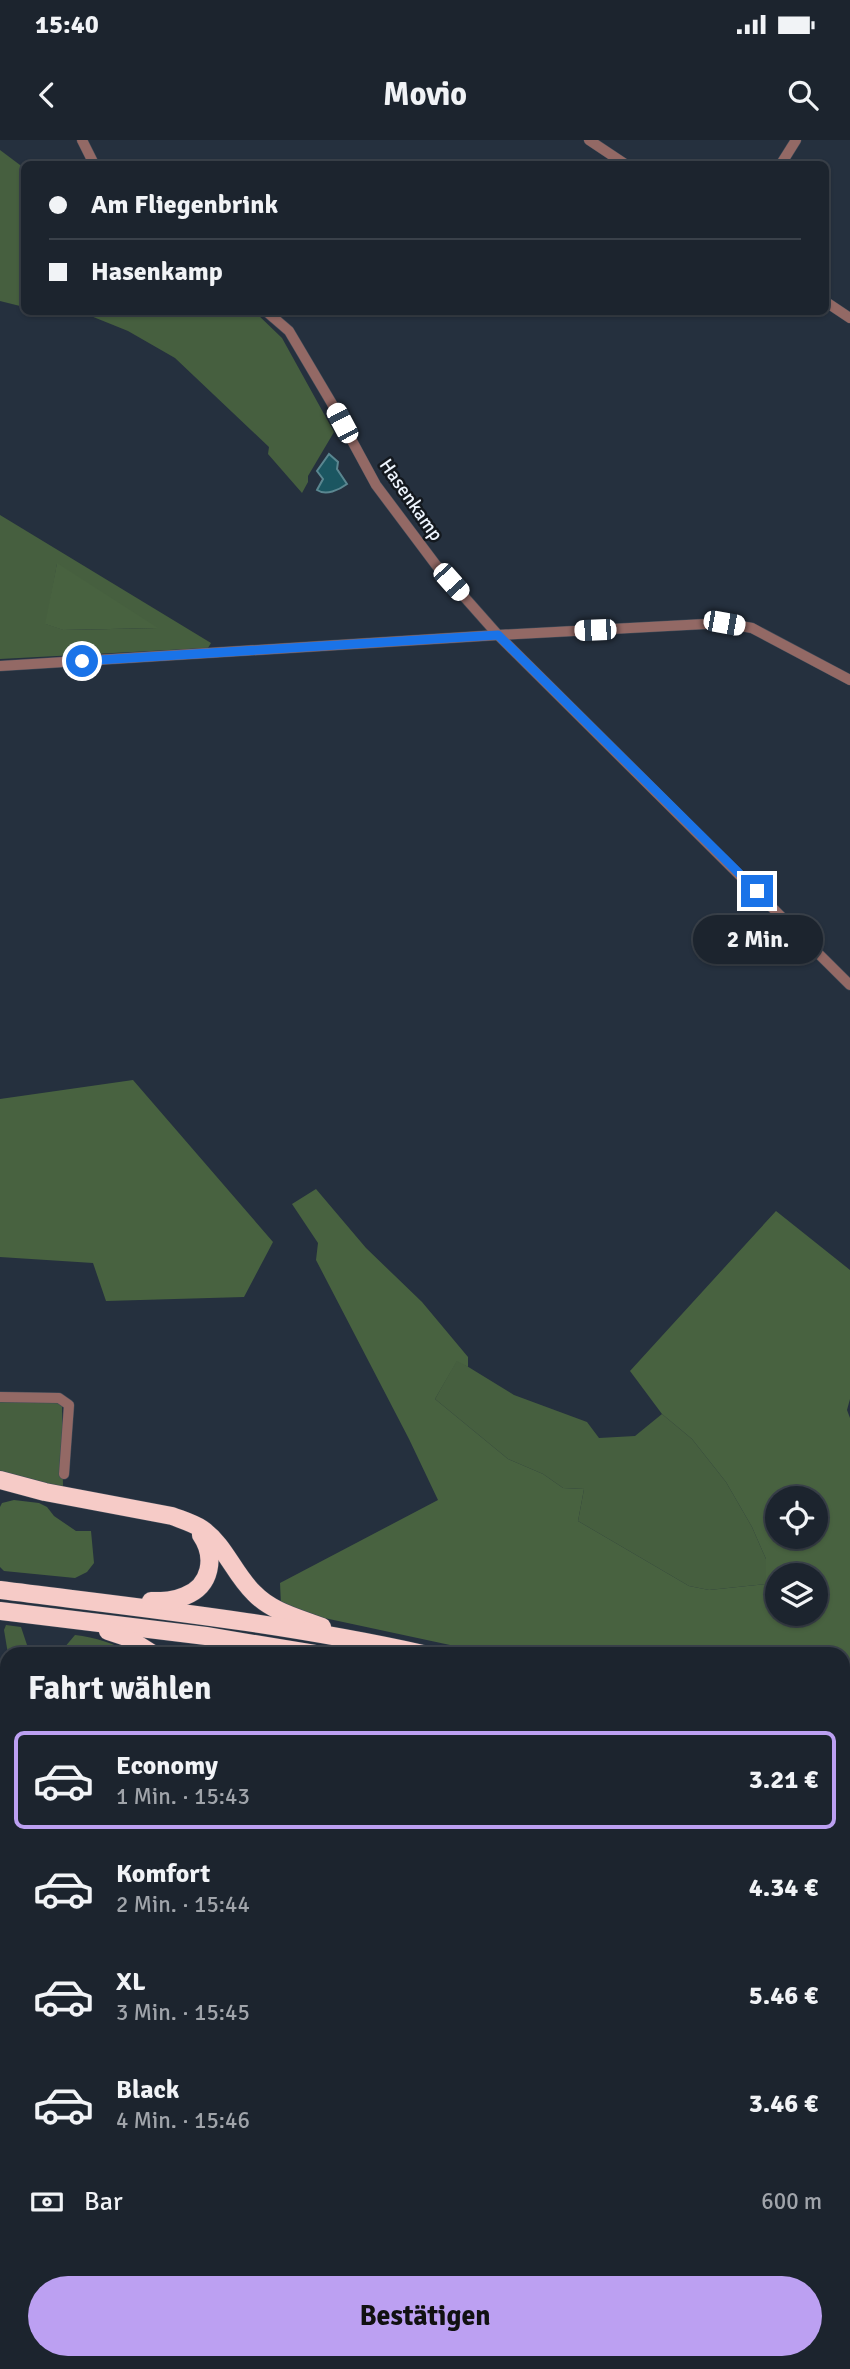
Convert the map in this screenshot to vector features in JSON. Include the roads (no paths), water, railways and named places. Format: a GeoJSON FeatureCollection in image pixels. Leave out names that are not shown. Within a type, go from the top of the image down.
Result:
{"type":"FeatureCollection","features":[{"type":"Feature","properties":{"kind":"highway"},"geometry":{"type":"LineString","coordinates":[[0,1486],[25,1488],[172,1516],[201,1528],[213,1538],[244,1583],[266,1603],[355,1640]]}},
{"type":"Feature","properties":{"kind":"highway"},"geometry":{"type":"LineString","coordinates":[[91,1602],[171,1601],[195,1591],[204,1581],[210,1564],[207,1545],[199,1533],[172,1516]]}},
{"type":"Feature","properties":{"kind":"highway"},"geometry":{"type":"LineString","coordinates":[[0,1590],[389,1647]]}},
{"type":"Feature","properties":{"kind":"highway"},"geometry":{"type":"LineString","coordinates":[[0,1611],[206,1636],[273,1647]]}},
{"type":"Feature","properties":{"kind":"highway"},"geometry":{"type":"LineString","coordinates":[[81,1621],[126,1637],[142,1647]]}},
{"type":"Feature","properties":{"kind":"street"},"geometry":{"type":"LineString","coordinates":[[82,140],[92,161]]}},
{"type":"Feature","properties":{"kind":"street"},"geometry":{"type":"LineString","coordinates":[[589,140],[620,161]]}},
{"type":"Feature","properties":{"kind":"street"},"geometry":{"type":"LineString","coordinates":[[783,161],[796,140]]}},
{"type":"Feature","properties":{"kind":"street"},"geometry":{"type":"LineString","coordinates":[[829,304],[850,318]]}},
{"type":"Feature","properties":{"kind":"street","name":"Hasenkamp"},"geometry":{"type":"LineString","coordinates":[[270,315],[289,331],[388,505],[436,565],[498,635],[850,985]]}},
{"type":"Feature","properties":{"kind":"street"},"geometry":{"type":"LineString","coordinates":[[0,666],[724,623],[752,628],[850,680]]}},
{"type":"Feature","properties":{"kind":"street"},"geometry":{"type":"LineString","coordinates":[[0,1397],[59,1398],[69,1405],[64,1474]]}},
{"type":"Feature","properties":{"kind":"water"},"geometry":{"type":"Polygon","coordinates":[[[329,454],[338,462],[337,469],[347,484],[324,492],[317,490],[323,479],[317,471],[329,454]]]}}]}
